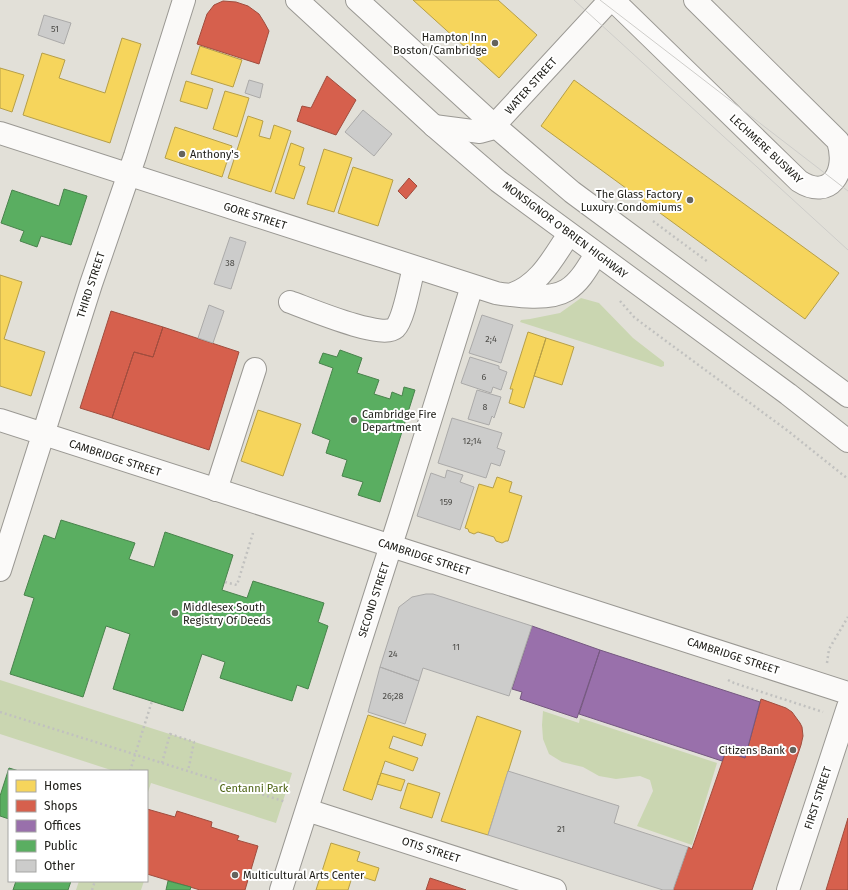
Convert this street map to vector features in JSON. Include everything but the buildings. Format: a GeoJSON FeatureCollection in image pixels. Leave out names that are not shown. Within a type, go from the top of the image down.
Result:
{"type":"FeatureCollection","features":[{"type":"Feature","properties":{"kind":"main road","name":"THIRD STREET"},"geometry":{"type":"LineString","coordinates":[[0,570],[91,284],[128,175],[184,0]]}},
{"type":"Feature","properties":{"kind":"main road","name":"MONSIGNOR O'BRIEN HIGHWAY"},"geometry":{"type":"LineString","coordinates":[[297,0],[434,126],[498,181],[788,394],[848,441]]}},
{"type":"Feature","properties":{"kind":"main road"},"geometry":{"type":"LineString","coordinates":[[357,0],[495,126],[572,192],[848,396]]}},
{"type":"Feature","properties":{"kind":"main road","name":"WATER STREET"},"geometry":{"type":"LineString","coordinates":[[495,126],[612,0]]}},
{"type":"Feature","properties":{"kind":"main road","name":"LECHMERE BUSWAY"},"geometry":{"type":"LineString","coordinates":[[612,0],[798,181],[806,186],[816,188],[826,187],[833,184],[842,176],[846,161],[845,151],[838,140],[695,0]]}},
{"type":"Feature","properties":{"kind":"main road"},"geometry":{"type":"LineString","coordinates":[[434,126],[480,132],[488,131],[495,126]]}},
{"type":"Feature","properties":{"kind":"main road","name":"GORE STREET"},"geometry":{"type":"LineString","coordinates":[[0,133],[496,293],[548,296],[562,292],[576,282],[584,273],[596,254]]}},
{"type":"Feature","properties":{"kind":"main road"},"geometry":{"type":"LineString","coordinates":[[510,295],[525,289],[537,280],[569,234]]}},
{"type":"Feature","properties":{"kind":"main road"},"geometry":{"type":"LineString","coordinates":[[290,302],[363,328],[385,331],[393,329],[398,324],[402,315],[414,267]]}},
{"type":"Feature","properties":{"kind":"main road","name":"SECOND STREET"},"geometry":{"type":"LineString","coordinates":[[282,890],[472,286]]}},
{"type":"Feature","properties":{"kind":"main road"},"geometry":{"type":"LineString","coordinates":[[216,490],[255,369]]}},
{"type":"Feature","properties":{"kind":"main road","name":"CAMBRIDGE STREET"},"geometry":{"type":"LineString","coordinates":[[0,420],[848,693]]}},
{"type":"Feature","properties":{"kind":"main road","name":"FIRST STREET"},"geometry":{"type":"LineString","coordinates":[[788,890],[848,707]]}},
{"type":"Feature","properties":{"kind":"main road","name":"OTIS STREET"},"geometry":{"type":"LineString","coordinates":[[308,810],[555,890]]}},
{"type":"Feature","properties":{"kind":"path","name":"MONSIGNOR O'BRIEN HIGHWAY"},"geometry":{"type":"LineString","coordinates":[[617,297],[634,317],[782,427],[848,479]]}},
{"type":"Feature","properties":{"kind":"path"},"geometry":{"type":"LineString","coordinates":[[225,582],[237,585],[253,533]]}},
{"type":"Feature","properties":{"kind":"path"},"geometry":{"type":"LineString","coordinates":[[838,634],[848,617]]}},
{"type":"Feature","properties":{"kind":"path"},"geometry":{"type":"LineString","coordinates":[[130,770],[152,701]]}},
{"type":"Feature","properties":{"kind":"path"},"geometry":{"type":"LineString","coordinates":[[0,712],[287,803]]}},
{"type":"Feature","properties":{"kind":"path"},"geometry":{"type":"LineString","coordinates":[[162,763],[170,734],[194,742],[188,771]]}},
{"type":"Feature","properties":{"kind":"green space"},"geometry":{"type":"Polygon","coordinates":[[[581,298],[599,303],[633,338],[664,362],[664,366],[661,367],[520,322],[521,320],[560,313],[581,298]]]}},
{"type":"Feature","properties":{"kind":"green space","name":"Centanni Park"},"geometry":{"type":"Polygon","coordinates":[[[0,680],[292,773],[276,823],[151,783],[148,792],[148,770],[111,770],[0,734],[0,680]]]}},
{"type":"Feature","properties":{"kind":"green space"},"geometry":{"type":"Polygon","coordinates":[[[543,711],[579,723],[580,718],[717,763],[692,845],[637,826],[653,791],[650,780],[640,776],[616,779],[599,776],[583,767],[562,762],[549,754],[543,739],[543,711]]]}},
{"type":"Feature","properties":{"kind":"green space"},"geometry":{"type":"Polygon","coordinates":[[[79,882],[144,882],[141,890],[76,890],[79,882]]]}},
{"type":"Feature","properties":{"kind":"tram line"},"geometry":{"type":"LineString","coordinates":[[574,0],[848,250]]}},
{"type":"Feature","properties":{"kind":"tram line"},"geometry":{"type":"LineString","coordinates":[[600,0],[848,191]]}},
{"type":"Feature","properties":{"kind":"place","name":"Hampton Inn Boston/Cambridge"},"geometry":{"type":"Point","coordinates":[495,43]}},
{"type":"Feature","properties":{"kind":"place","name":"Anthony's"},"geometry":{"type":"Point","coordinates":[182,154]}},
{"type":"Feature","properties":{"kind":"place","name":"The Glass Factory Luxury Condomiums"},"geometry":{"type":"Point","coordinates":[690,200]}},
{"type":"Feature","properties":{"kind":"place","name":"Cambridge Fire Department"},"geometry":{"type":"Point","coordinates":[354,420]}},
{"type":"Feature","properties":{"kind":"place","name":"Middlesex South Registry Of Deeds"},"geometry":{"type":"Point","coordinates":[175,613]}},
{"type":"Feature","properties":{"kind":"place","name":"Citizens Bank"},"geometry":{"type":"Point","coordinates":[793,750]}},
{"type":"Feature","properties":{"kind":"place","name":"Multicultural Arts Center"},"geometry":{"type":"Point","coordinates":[235,875]}}]}
